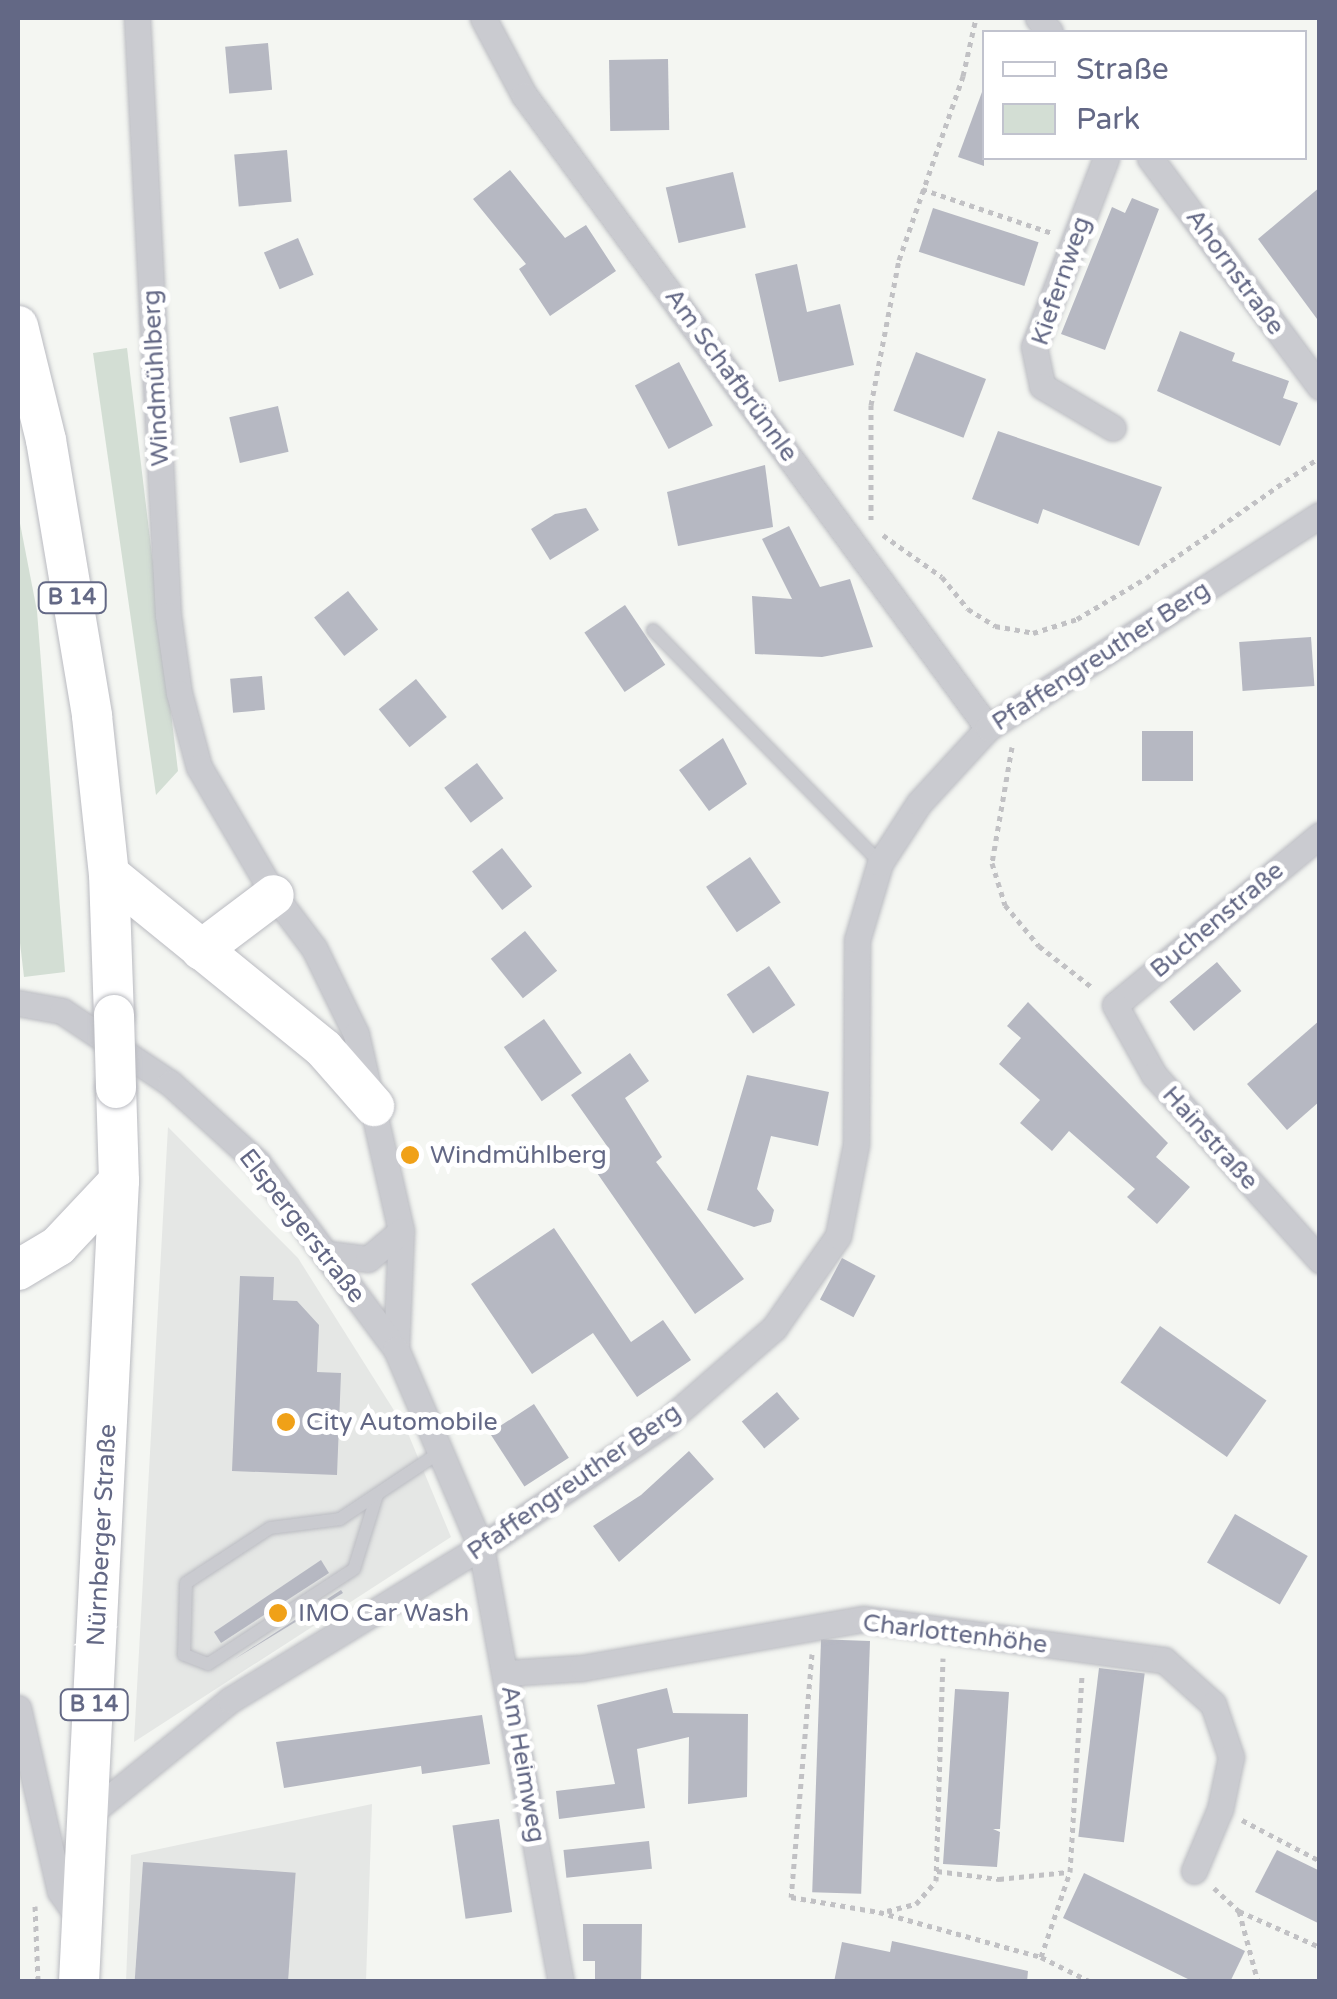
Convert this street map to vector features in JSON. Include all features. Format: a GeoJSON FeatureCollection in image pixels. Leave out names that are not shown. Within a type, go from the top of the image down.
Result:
{"type":"FeatureCollection","features":[{"type":"Feature","properties":{"kind":"main road","name":"B 14"},"geometry":{"type":"LineString","coordinates":[[18,326],[49,458],[92,716],[109,874]]}},
{"type":"Feature","properties":{"kind":"main road"},"geometry":{"type":"LineString","coordinates":[[109,874],[324,1049],[374,1106]]}},
{"type":"Feature","properties":{"kind":"main road","name":"Nürnberger Straße"},"geometry":{"type":"LineString","coordinates":[[79,1982],[119,1181],[109,874]]}},
{"type":"Feature","properties":{"kind":"main road"},"geometry":{"type":"LineString","coordinates":[[200,950],[274,895]]}},
{"type":"Feature","properties":{"kind":"main road"},"geometry":{"type":"LineString","coordinates":[[18,1270],[58,1246],[119,1181]]}},
{"type":"Feature","properties":{"kind":"street","name":"Windmühlberg"},"geometry":{"type":"LineString","coordinates":[[138,18],[167,596],[179,693],[199,767],[274,895],[314,948],[356,1034],[401,1231],[396,1349]]}},
{"type":"Feature","properties":{"kind":"street","name":"Am Schafbrünnle"},"geometry":{"type":"LineString","coordinates":[[484,18],[524,95],[988,728]]}},
{"type":"Feature","properties":{"kind":"street","name":"Kiefernweg"},"geometry":{"type":"LineString","coordinates":[[1105,160],[1034,347],[1042,386],[1113,428]]}},
{"type":"Feature","properties":{"kind":"street","name":"Ahornstraße"},"geometry":{"type":"LineString","coordinates":[[1151,160],[1320,388]]}},
{"type":"Feature","properties":{"kind":"street","name":"Pfaffengreuther Berg"},"geometry":{"type":"LineString","coordinates":[[88,1816],[230,1700],[481,1547],[679,1411],[774,1328],[838,1236],[856,1144],[857,940],[880,864],[919,803],[988,728],[1320,515]]}},
{"type":"Feature","properties":{"kind":"street","name":"Buchenstraße"},"geometry":{"type":"LineString","coordinates":[[1115,1006],[1320,835]]}},
{"type":"Feature","properties":{"kind":"street","name":"Elspergerstraße"},"geometry":{"type":"LineString","coordinates":[[18,1002],[62,1011],[170,1083],[257,1162],[396,1349],[481,1547]]}},
{"type":"Feature","properties":{"kind":"street","name":"Hainstraße"},"geometry":{"type":"LineString","coordinates":[[1115,1006],[1154,1075],[1320,1260]]}},
{"type":"Feature","properties":{"kind":"street"},"geometry":{"type":"LineString","coordinates":[[328,1254],[368,1259],[401,1231]]}},
{"type":"Feature","properties":{"kind":"street","name":"Am Heimweg"},"geometry":{"type":"LineString","coordinates":[[481,1547],[507,1673],[560,1982]]}},
{"type":"Feature","properties":{"kind":"street","name":"Charlottenhöhe"},"geometry":{"type":"LineString","coordinates":[[507,1673],[582,1668],[815,1623],[864,1620],[1164,1660],[1213,1704],[1231,1757],[1220,1808],[1194,1871]]}},
{"type":"Feature","properties":{"kind":"street"},"geometry":{"type":"LineString","coordinates":[[18,1708],[60,1891],[82,1922]]}},
{"type":"Feature","properties":{"kind":"lane"},"geometry":{"type":"LineString","coordinates":[[652,630],[880,864]]}},
{"type":"Feature","properties":{"kind":"lane"},"geometry":{"type":"LineString","coordinates":[[377,1495],[354,1569],[208,1664],[184,1654],[186,1583],[270,1528],[340,1520],[442,1450]]}},
{"type":"Feature","properties":{"kind":"path"},"geometry":{"type":"LineString","coordinates":[[976,18],[963,76],[899,260],[872,405],[870,530],[942,577],[982,618],[1033,632],[1077,619],[1146,578],[1320,457]]}},
{"type":"Feature","properties":{"kind":"path"},"geometry":{"type":"LineString","coordinates":[[922,188],[1074,241]]}},
{"type":"Feature","properties":{"kind":"path"},"geometry":{"type":"LineString","coordinates":[[1023,704],[992,863],[1005,905],[1039,946],[1115,1006]]}},
{"type":"Feature","properties":{"kind":"path"},"geometry":{"type":"LineString","coordinates":[[815,1623],[791,1897],[879,1912],[1041,1957],[1091,1982]]}},
{"type":"Feature","properties":{"kind":"path"},"geometry":{"type":"LineString","coordinates":[[879,1912],[916,1904],[936,1881],[944,1629]]}},
{"type":"Feature","properties":{"kind":"path"},"geometry":{"type":"LineString","coordinates":[[1041,1957],[1070,1872],[1084,1651]]}},
{"type":"Feature","properties":{"kind":"path"},"geometry":{"type":"LineString","coordinates":[[1220,1808],[1320,1861]]}},
{"type":"Feature","properties":{"kind":"path"},"geometry":{"type":"LineString","coordinates":[[936,1871],[998,1879],[1070,1872]]}},
{"type":"Feature","properties":{"kind":"path"},"geometry":{"type":"LineString","coordinates":[[1194,1871],[1239,1912],[1320,1947]]}},
{"type":"Feature","properties":{"kind":"path"},"geometry":{"type":"LineString","coordinates":[[32,1894],[41,1929],[38,1982]]}},
{"type":"Feature","properties":{"kind":"path"},"geometry":{"type":"LineString","coordinates":[[1239,1912],[1258,1982]]}},
{"type":"Feature","properties":{"kind":"shaded area"},"geometry":{"type":"Polygon","coordinates":[[[168,1127],[298,1258],[407,1431],[451,1537],[134,1742],[168,1127]]]}},
{"type":"Feature","properties":{"kind":"shaded area"},"geometry":{"type":"Polygon","coordinates":[[[372,1804],[366,1981],[126,1982],[131,1855],[372,1804]]]}},
{"type":"Feature","properties":{"kind":"green space"},"geometry":{"type":"Polygon","coordinates":[[[127,348],[178,771],[156,795],[93,353],[127,348]]]}},
{"type":"Feature","properties":{"kind":"green space"},"geometry":{"type":"Polygon","coordinates":[[[18,513],[37,611],[65,972],[24,977],[18,926],[18,513]]]}},
{"type":"Feature","properties":{"kind":"building"},"geometry":{"type":"Polygon","coordinates":[[[268,43],[272,90],[229,94],[225,47],[268,43]]]}},
{"type":"Feature","properties":{"kind":"building"},"geometry":{"type":"Polygon","coordinates":[[[668,59],[669,130],[610,131],[609,60],[668,59]]]}},
{"type":"Feature","properties":{"kind":"building"},"geometry":{"type":"Polygon","coordinates":[[[982,92],[984,166],[958,157],[982,92]]]}},
{"type":"Feature","properties":{"kind":"building"},"geometry":{"type":"Polygon","coordinates":[[[287,150],[292,202],[239,206],[234,155],[287,150]]]}},
{"type":"Feature","properties":{"kind":"building"},"geometry":{"type":"Polygon","coordinates":[[[510,170],[565,238],[586,225],[616,271],[550,316],[519,269],[526,264],[473,199],[510,170]]]}},
{"type":"Feature","properties":{"kind":"building"},"geometry":{"type":"Polygon","coordinates":[[[733,172],[746,228],[679,243],[666,188],[733,172]]]}},
{"type":"Feature","properties":{"kind":"building"},"geometry":{"type":"Polygon","coordinates":[[[1320,187],[1320,323],[1258,239],[1320,187]]]}},
{"type":"Feature","properties":{"kind":"building"},"geometry":{"type":"Polygon","coordinates":[[[1132,198],[1159,209],[1105,350],[1061,334],[1112,207],[1125,213],[1132,198]]]}},
{"type":"Feature","properties":{"kind":"building"},"geometry":{"type":"Polygon","coordinates":[[[933,208],[1039,242],[1024,286],[919,252],[933,208]]]}},
{"type":"Feature","properties":{"kind":"building"},"geometry":{"type":"Polygon","coordinates":[[[298,238],[314,275],[280,289],[264,252],[298,238]]]}},
{"type":"Feature","properties":{"kind":"building"},"geometry":{"type":"Polygon","coordinates":[[[797,264],[807,312],[840,304],[854,365],[779,382],[755,274],[797,264]]]}},
{"type":"Feature","properties":{"kind":"building"},"geometry":{"type":"Polygon","coordinates":[[[1180,331],[1235,353],[1232,361],[1289,381],[1283,398],[1298,403],[1280,446],[1157,391],[1180,331]]]}},
{"type":"Feature","properties":{"kind":"building"},"geometry":{"type":"Polygon","coordinates":[[[916,352],[986,379],[963,438],[893,411],[916,352]]]}},
{"type":"Feature","properties":{"kind":"building"},"geometry":{"type":"Polygon","coordinates":[[[679,362],[713,426],[669,449],[635,385],[679,362]]]}},
{"type":"Feature","properties":{"kind":"building"},"geometry":{"type":"Polygon","coordinates":[[[278,406],[289,452],[240,463],[229,417],[278,406]]]}},
{"type":"Feature","properties":{"kind":"building"},"geometry":{"type":"Polygon","coordinates":[[[998,431],[1162,487],[1139,546],[1043,509],[1038,524],[972,499],[998,431]]]}},
{"type":"Feature","properties":{"kind":"building"},"geometry":{"type":"Polygon","coordinates":[[[765,465],[773,527],[678,546],[667,492],[765,465]]]}},
{"type":"Feature","properties":{"kind":"building"},"geometry":{"type":"Polygon","coordinates":[[[586,508],[599,530],[550,560],[531,529],[555,514],[586,508]]]}},
{"type":"Feature","properties":{"kind":"building"},"geometry":{"type":"Polygon","coordinates":[[[789,526],[820,587],[850,579],[873,647],[822,657],[755,654],[752,596],[792,599],[762,539],[789,526]]]}},
{"type":"Feature","properties":{"kind":"building"},"geometry":{"type":"Polygon","coordinates":[[[348,591],[378,630],[344,656],[314,617],[348,591]]]}},
{"type":"Feature","properties":{"kind":"building"},"geometry":{"type":"Polygon","coordinates":[[[625,605],[665,665],[625,692],[584,632],[625,605]]]}},
{"type":"Feature","properties":{"kind":"building"},"geometry":{"type":"Polygon","coordinates":[[[1311,637],[1314,686],[1243,691],[1239,642],[1311,637]]]}},
{"type":"Feature","properties":{"kind":"building"},"geometry":{"type":"Polygon","coordinates":[[[262,676],[265,710],[233,713],[230,679],[262,676]]]}},
{"type":"Feature","properties":{"kind":"building"},"geometry":{"type":"Polygon","coordinates":[[[416,679],[447,717],[410,747],[379,709],[416,679]]]}},
{"type":"Feature","properties":{"kind":"building"},"geometry":{"type":"Polygon","coordinates":[[[1142,731],[1193,731],[1193,781],[1142,781],[1142,731]]]}},
{"type":"Feature","properties":{"kind":"building"},"geometry":{"type":"Polygon","coordinates":[[[723,738],[747,784],[709,811],[679,770],[723,738]]]}},
{"type":"Feature","properties":{"kind":"building"},"geometry":{"type":"Polygon","coordinates":[[[477,763],[503,798],[471,823],[444,788],[477,763]]]}},
{"type":"Feature","properties":{"kind":"building"},"geometry":{"type":"Polygon","coordinates":[[[502,848],[532,887],[502,910],[472,871],[502,848]]]}},
{"type":"Feature","properties":{"kind":"building"},"geometry":{"type":"Polygon","coordinates":[[[750,857],[781,903],[737,932],[706,887],[750,857]]]}},
{"type":"Feature","properties":{"kind":"building"},"geometry":{"type":"Polygon","coordinates":[[[525,931],[557,971],[523,998],[491,959],[525,931]]]}},
{"type":"Feature","properties":{"kind":"building"},"geometry":{"type":"Polygon","coordinates":[[[1217,962],[1241,991],[1194,1031],[1170,1002],[1217,962]]]}},
{"type":"Feature","properties":{"kind":"building"},"geometry":{"type":"Polygon","coordinates":[[[769,966],[795,1005],[753,1033],[727,995],[769,966]]]}},
{"type":"Feature","properties":{"kind":"building"},"geometry":{"type":"Polygon","coordinates":[[[1028,1002],[1168,1143],[1156,1157],[1190,1187],[1157,1224],[1127,1197],[1135,1189],[1069,1131],[1052,1151],[1020,1123],[1040,1100],[999,1064],[1021,1038],[1007,1026],[1028,1002]]]}},
{"type":"Feature","properties":{"kind":"building"},"geometry":{"type":"Polygon","coordinates":[[[544,1019],[582,1073],[542,1101],[504,1047],[544,1019]]]}},
{"type":"Feature","properties":{"kind":"building"},"geometry":{"type":"Polygon","coordinates":[[[1320,1020],[1320,1101],[1287,1130],[1247,1084],[1320,1020]]]}},
{"type":"Feature","properties":{"kind":"building"},"geometry":{"type":"Polygon","coordinates":[[[630,1053],[649,1081],[625,1098],[662,1157],[656,1162],[744,1279],[695,1314],[588,1160],[607,1146],[571,1095],[630,1053]]]}},
{"type":"Feature","properties":{"kind":"building"},"geometry":{"type":"Polygon","coordinates":[[[747,1075],[829,1092],[818,1146],[771,1136],[757,1189],[774,1210],[771,1222],[754,1227],[707,1210],[747,1075]]]}},
{"type":"Feature","properties":{"kind":"building"},"geometry":{"type":"Polygon","coordinates":[[[554,1228],[631,1342],[663,1320],[691,1360],[637,1397],[593,1333],[532,1374],[471,1284],[554,1228]]]}},
{"type":"Feature","properties":{"kind":"building"},"geometry":{"type":"Polygon","coordinates":[[[842,1258],[876,1276],[853,1317],[820,1299],[842,1258]]]}},
{"type":"Feature","properties":{"kind":"building","name":"City Automobile"},"geometry":{"type":"Polygon","coordinates":[[[240,1276],[274,1277],[273,1300],[297,1301],[319,1325],[317,1372],[341,1373],[337,1475],[232,1471],[240,1276]]]}},
{"type":"Feature","properties":{"kind":"building"},"geometry":{"type":"Polygon","coordinates":[[[1160,1326],[1266,1401],[1227,1457],[1120,1383],[1160,1326]]]}},
{"type":"Feature","properties":{"kind":"building"},"geometry":{"type":"Polygon","coordinates":[[[777,1392],[799,1419],[764,1448],[742,1422],[777,1392]]]}},
{"type":"Feature","properties":{"kind":"building"},"geometry":{"type":"Polygon","coordinates":[[[534,1404],[569,1458],[524,1487],[490,1433],[534,1404]]]}},
{"type":"Feature","properties":{"kind":"building"},"geometry":{"type":"Polygon","coordinates":[[[689,1451],[714,1479],[619,1562],[593,1526],[641,1495],[689,1451]]]}},
{"type":"Feature","properties":{"kind":"building"},"geometry":{"type":"Polygon","coordinates":[[[1235,1514],[1308,1556],[1280,1604],[1207,1562],[1235,1514]]]}},
{"type":"Feature","properties":{"kind":"building"},"geometry":{"type":"Polygon","coordinates":[[[321,1560],[329,1573],[221,1643],[214,1632],[321,1560]]]}},
{"type":"Feature","properties":{"kind":"building"},"geometry":{"type":"Polygon","coordinates":[[[341,1590],[343,1593],[233,1660],[341,1590]]]}},
{"type":"Feature","properties":{"kind":"building"},"geometry":{"type":"Polygon","coordinates":[[[821,1639],[870,1641],[861,1894],[812,1892],[821,1639]]]}},
{"type":"Feature","properties":{"kind":"building"},"geometry":{"type":"Polygon","coordinates":[[[1099,1668],[1145,1674],[1124,1842],[1078,1837],[1099,1668]]]}},
{"type":"Feature","properties":{"kind":"building"},"geometry":{"type":"Polygon","coordinates":[[[667,1688],[673,1713],[748,1714],[747,1797],[688,1804],[689,1737],[637,1749],[645,1808],[559,1819],[556,1791],[615,1784],[597,1705],[667,1688]]]}},
{"type":"Feature","properties":{"kind":"building"},"geometry":{"type":"Polygon","coordinates":[[[955,1689],[1009,1692],[1000,1829],[993,1829],[1000,1832],[997,1867],[943,1864],[955,1689]]]}},
{"type":"Feature","properties":{"kind":"building"},"geometry":{"type":"Polygon","coordinates":[[[482,1715],[490,1764],[422,1774],[421,1766],[284,1788],[276,1742],[482,1715]]]}},
{"type":"Feature","properties":{"kind":"building"},"geometry":{"type":"Polygon","coordinates":[[[499,1819],[512,1912],[466,1919],[452,1826],[499,1819]]]}},
{"type":"Feature","properties":{"kind":"building"},"geometry":{"type":"Polygon","coordinates":[[[649,1841],[652,1869],[566,1878],[563,1850],[649,1841]]]}},
{"type":"Feature","properties":{"kind":"building"},"geometry":{"type":"Polygon","coordinates":[[[1277,1850],[1320,1871],[1320,1924],[1255,1892],[1277,1850]]]}},
{"type":"Feature","properties":{"kind":"building"},"geometry":{"type":"Polygon","coordinates":[[[143,1862],[296,1873],[288,1982],[135,1982],[143,1862]]]}},
{"type":"Feature","properties":{"kind":"building"},"geometry":{"type":"Polygon","coordinates":[[[1084,1873],[1245,1951],[1230,1982],[1194,1982],[1063,1918],[1084,1873]]]}},
{"type":"Feature","properties":{"kind":"building"},"geometry":{"type":"Polygon","coordinates":[[[583,1924],[642,1924],[641,1982],[595,1982],[595,1961],[583,1961],[583,1924]]]}},
{"type":"Feature","properties":{"kind":"building"},"geometry":{"type":"Polygon","coordinates":[[[892,1941],[1028,1971],[1027,1982],[834,1982],[842,1942],[890,1952],[892,1941]]]}},
{"type":"Feature","properties":{"kind":"place","name":"Windmühlberg"},"geometry":{"type":"Point","coordinates":[410,1155]}},
{"type":"Feature","properties":{"kind":"place","name":"City Automobile"},"geometry":{"type":"Point","coordinates":[286,1422]}},
{"type":"Feature","properties":{"kind":"place","name":"IMO Car Wash"},"geometry":{"type":"Point","coordinates":[278,1613]}}]}
